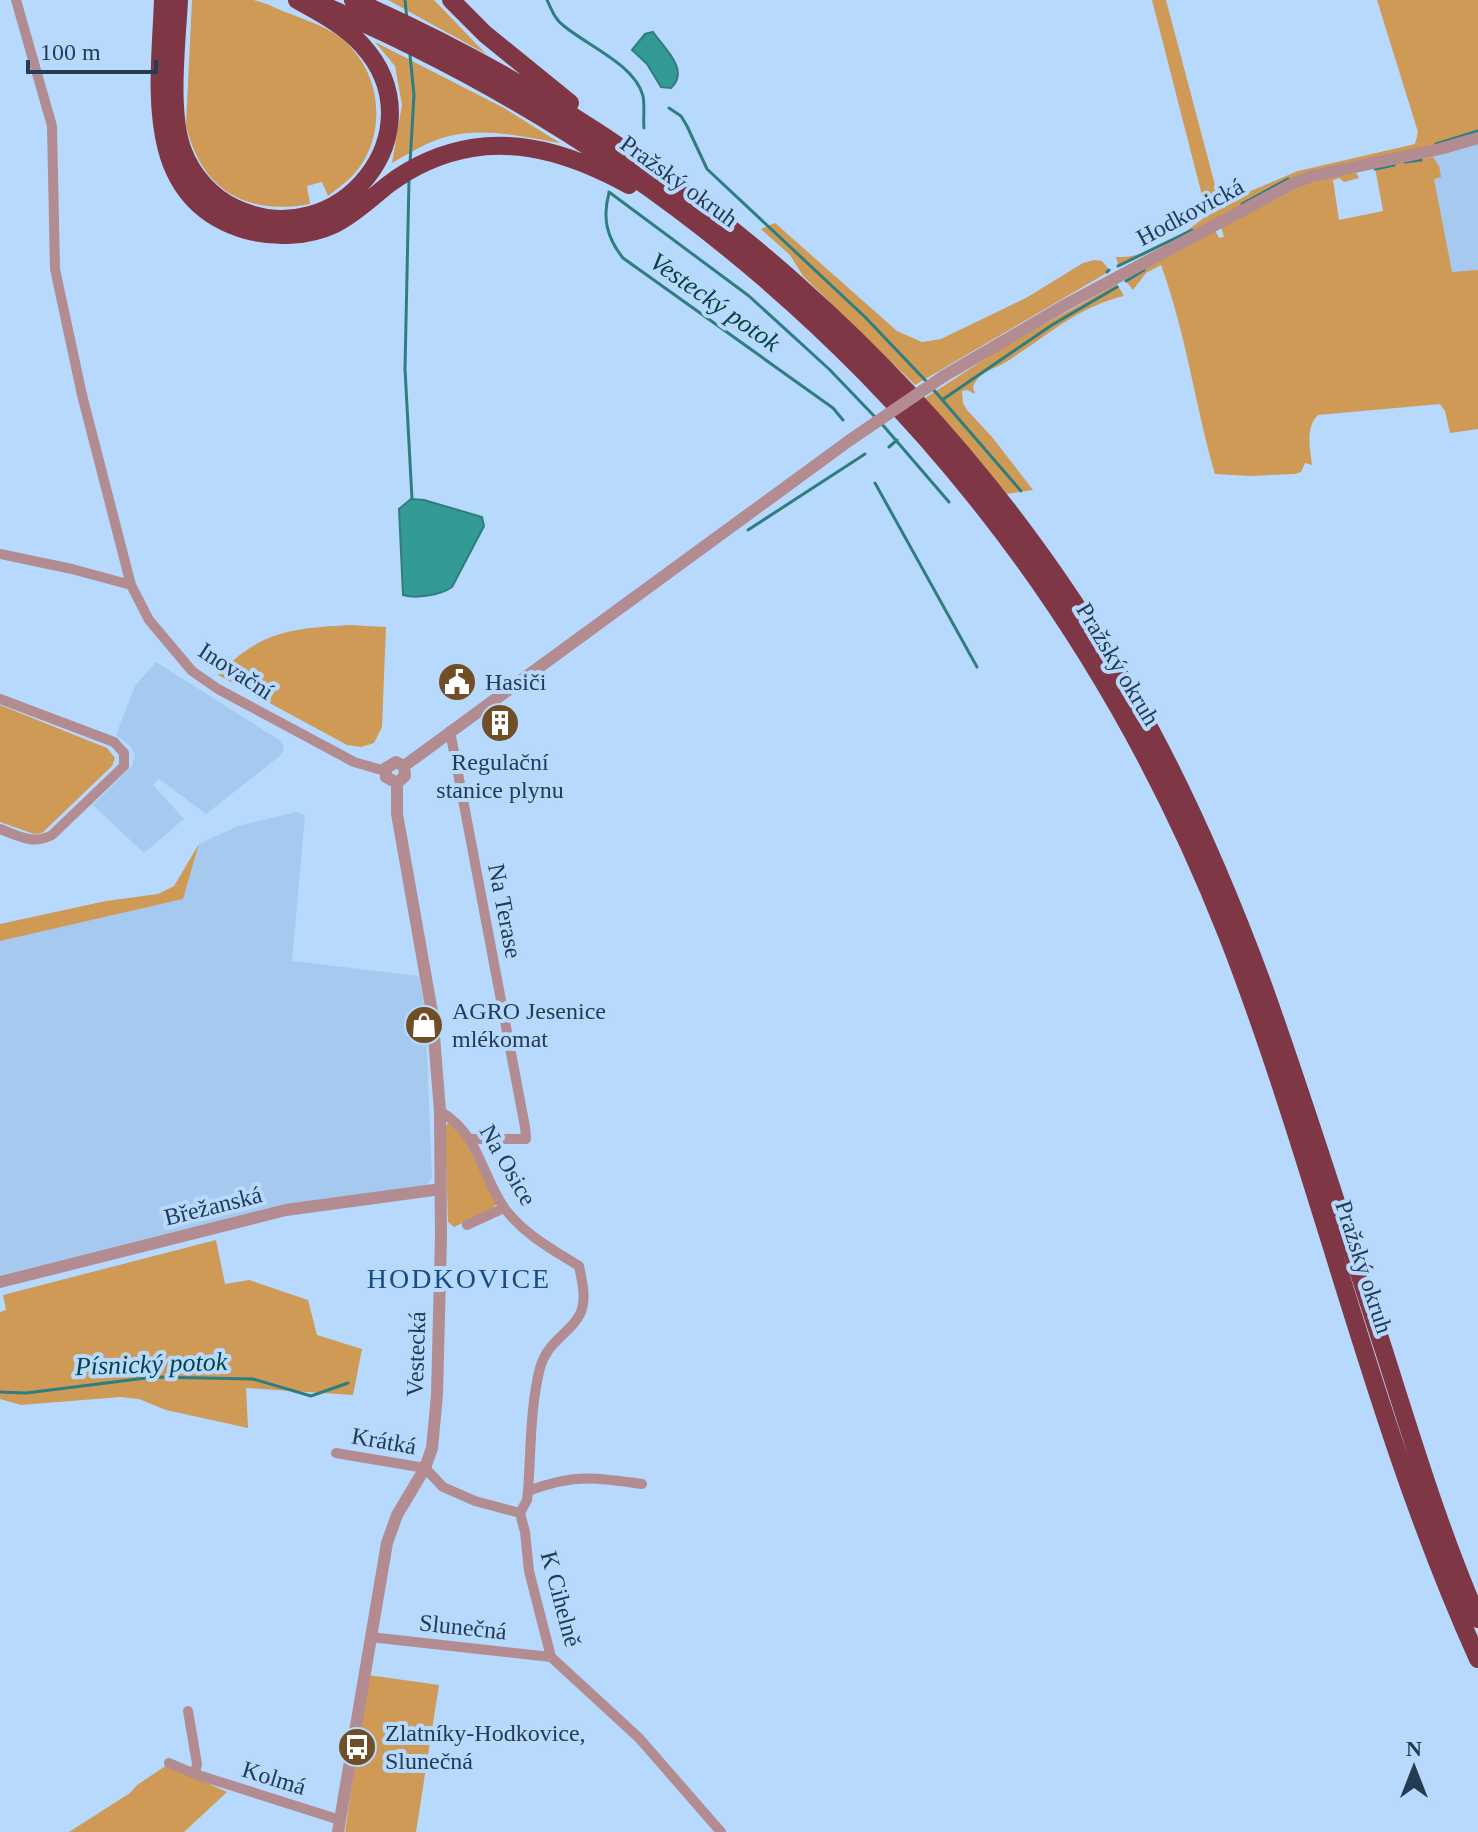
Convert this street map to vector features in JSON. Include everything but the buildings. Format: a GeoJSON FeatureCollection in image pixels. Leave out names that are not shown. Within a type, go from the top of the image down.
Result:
{"type":"FeatureCollection","features":[{"type":"Feature","properties":{"kind":"highway"},"geometry":{"type":"LineString","coordinates":[[163,0],[159,104],[165,149],[185,188],[210,212],[229,223],[272,235],[326,228],[349,216],[407,172],[442,156],[473,148],[508,146],[544,151],[603,171],[695,221]]}},
{"type":"Feature","properties":{"kind":"highway"},"geometry":{"type":"LineString","coordinates":[[179,0],[176,113],[180,142],[187,160],[208,189],[231,206],[259,217],[286,219],[322,212],[357,189],[380,156],[389,123],[384,82],[366,50],[339,26],[297,0]]}},
{"type":"Feature","properties":{"kind":"highway","name":"Pražský okruh"},"geometry":{"type":"LineString","coordinates":[[311,0],[396,38],[480,81],[581,140],[695,221],[819,327],[867,374],[944,458],[1044,589],[1115,701],[1172,809],[1229,941],[1406,1472],[1436,1557],[1478,1659]]}},
{"type":"Feature","properties":{"kind":"highway","name":"Pražský okruh"},"geometry":{"type":"LineString","coordinates":[[353,0],[394,18],[535,93],[628,152],[708,210],[785,273],[851,334],[918,404],[973,467],[1058,579],[1130,693],[1204,838],[1264,988],[1411,1437],[1478,1619]]}},
{"type":"Feature","properties":{"kind":"highway"},"geometry":{"type":"LineString","coordinates":[[451,0],[485,34],[628,152]]}},
{"type":"Feature","properties":{"kind":"street","name":"Inovační"},"geometry":{"type":"LineString","coordinates":[[16,0],[52,126],[55,269],[82,395],[131,585],[149,620],[192,671],[218,689],[354,762],[385,771]]}},
{"type":"Feature","properties":{"kind":"street","name":"Hodkovická"},"geometry":{"type":"LineString","coordinates":[[450,731],[850,440],[944,376],[1067,304],[1294,183],[1312,176],[1478,138]]}},
{"type":"Feature","properties":{"kind":"street"},"geometry":{"type":"LineString","coordinates":[[0,554],[131,585]]}},
{"type":"Feature","properties":{"kind":"street"},"geometry":{"type":"LineString","coordinates":[[0,699],[114,742],[124,753],[124,766],[52,835],[42,840],[30,840],[0,829]]}},
{"type":"Feature","properties":{"kind":"street"},"geometry":{"type":"LineString","coordinates":[[397,783],[388,780],[385,771],[393,762],[404,766],[450,731]]}},
{"type":"Feature","properties":{"kind":"street","name":"Na Terase"},"geometry":{"type":"LineString","coordinates":[[450,731],[526,1139],[470,1139]]}},
{"type":"Feature","properties":{"kind":"street","name":"Vestecká"},"geometry":{"type":"LineString","coordinates":[[339,1826],[387,1543],[397,1515],[425,1468],[436,1428],[440,1111],[432,1012],[397,814],[397,783],[405,776],[404,766]]}},
{"type":"Feature","properties":{"kind":"street","name":"Na Osice"},"geometry":{"type":"LineString","coordinates":[[440,1111],[459,1123],[470,1139],[504,1208],[530,1236],[579,1266],[584,1296],[580,1314],[555,1339],[540,1366],[527,1500],[520,1513]]}},
{"type":"Feature","properties":{"kind":"street","name":"Břežanská"},"geometry":{"type":"LineString","coordinates":[[0,1282],[286,1210],[441,1189]]}},
{"type":"Feature","properties":{"kind":"street"},"geometry":{"type":"LineString","coordinates":[[467,1225],[504,1208]]}},
{"type":"Feature","properties":{"kind":"street","name":"Krátká"},"geometry":{"type":"LineString","coordinates":[[336,1453],[425,1468]]}},
{"type":"Feature","properties":{"kind":"street"},"geometry":{"type":"LineString","coordinates":[[425,1468],[443,1487],[475,1501],[520,1513]]}},
{"type":"Feature","properties":{"kind":"street"},"geometry":{"type":"LineString","coordinates":[[528,1491],[558,1480],[584,1477],[642,1484]]}},
{"type":"Feature","properties":{"kind":"street","name":"K Cihelně"},"geometry":{"type":"LineString","coordinates":[[520,1513],[529,1571],[551,1657],[639,1738],[721,1832]]}},
{"type":"Feature","properties":{"kind":"street","name":"Slunečná"},"geometry":{"type":"LineString","coordinates":[[370,1637],[551,1657]]}},
{"type":"Feature","properties":{"kind":"street"},"geometry":{"type":"LineString","coordinates":[[188,1711],[197,1764],[195,1774]]}},
{"type":"Feature","properties":{"kind":"street","name":"Kolmá"},"geometry":{"type":"LineString","coordinates":[[169,1763],[339,1826]]}},
{"type":"Feature","properties":{"kind":"shaded area"},"geometry":{"type":"Polygon","coordinates":[[[192,0],[262,2],[332,32],[362,62],[370,77],[376,111],[371,146],[363,162],[347,181],[328,196],[322,182],[307,186],[310,204],[266,206],[230,193],[215,182],[203,166],[186,125],[192,0]]]}},
{"type":"Feature","properties":{"kind":"shaded area"},"geometry":{"type":"Polygon","coordinates":[[[388,0],[434,0],[486,54],[388,0]]]}},
{"type":"Feature","properties":{"kind":"shaded area"},"geometry":{"type":"Polygon","coordinates":[[[1152,0],[1166,0],[1220,204],[1298,171],[1415,144],[1418,132],[1377,0],[1478,0],[1478,133],[1439,145],[1318,171],[1119,267],[1116,257],[1152,250],[1176,238],[1207,215],[1152,0]]]}},
{"type":"Feature","properties":{"kind":"shaded area"},"geometry":{"type":"Polygon","coordinates":[[[653,32],[677,67],[676,81],[671,88],[661,87],[647,64],[632,50],[645,34],[653,32]]]}},
{"type":"Feature","properties":{"kind":"shaded area"},"geometry":{"type":"Polygon","coordinates":[[[375,42],[504,108],[560,143],[504,134],[463,133],[434,141],[392,163],[402,105],[395,66],[375,42]]]}},
{"type":"Feature","properties":{"kind":"shaded area"},"geometry":{"type":"Polygon","coordinates":[[[1478,141],[1478,270],[1449,275],[1426,156],[1478,141]]]}},
{"type":"Feature","properties":{"kind":"shaded area"},"geometry":{"type":"Polygon","coordinates":[[[1433,157],[1441,177],[1434,179],[1452,272],[1478,270],[1478,429],[1450,433],[1445,411],[1440,404],[1318,415],[1310,432],[1312,465],[1305,463],[1301,472],[1250,476],[1215,474],[1177,317],[1161,265],[1146,273],[1133,290],[1125,280],[1215,230],[1219,238],[1224,237],[1221,227],[1311,181],[1355,171],[1359,178],[1344,182],[1339,178],[1333,180],[1339,220],[1383,211],[1375,167],[1433,157]]]}},
{"type":"Feature","properties":{"kind":"shaded area"},"geometry":{"type":"Polygon","coordinates":[[[775,223],[897,331],[922,342],[941,339],[1026,298],[1083,263],[1102,261],[1110,271],[915,385],[803,276],[790,255],[761,229],[775,223]]]}},
{"type":"Feature","properties":{"kind":"shaded area"},"geometry":{"type":"Polygon","coordinates":[[[1117,284],[1124,296],[1091,307],[983,374],[973,387],[975,394],[962,391],[967,410],[1033,490],[1006,494],[925,398],[1005,346],[1117,284]]]}},
{"type":"Feature","properties":{"kind":"shaded area"},"geometry":{"type":"Polygon","coordinates":[[[411,499],[482,517],[484,526],[452,587],[415,597],[403,595],[399,509],[411,499]]]}},
{"type":"Feature","properties":{"kind":"shaded area"},"geometry":{"type":"Polygon","coordinates":[[[349,625],[386,627],[382,727],[374,743],[361,747],[347,745],[218,675],[254,645],[279,634],[349,625]]]}},
{"type":"Feature","properties":{"kind":"shaded area"},"geometry":{"type":"Polygon","coordinates":[[[156,662],[281,741],[284,749],[281,755],[206,814],[159,779],[153,785],[184,819],[144,853],[93,805],[132,766],[135,754],[116,735],[135,686],[156,662]]]}},
{"type":"Feature","properties":{"kind":"shaded area"},"geometry":{"type":"Polygon","coordinates":[[[0,705],[107,748],[115,758],[112,766],[42,833],[34,834],[0,822],[0,705]]]}},
{"type":"Feature","properties":{"kind":"shaded area"},"geometry":{"type":"Polygon","coordinates":[[[296,812],[305,815],[292,961],[419,976],[425,1009],[432,1178],[423,1188],[283,1205],[0,1275],[0,941],[183,899],[199,844],[238,826],[296,812]]]}},
{"type":"Feature","properties":{"kind":"shaded area"},"geometry":{"type":"Polygon","coordinates":[[[199,844],[183,899],[0,941],[0,924],[106,901],[158,894],[174,886],[199,844]]]}},
{"type":"Feature","properties":{"kind":"shaded area"},"geometry":{"type":"Polygon","coordinates":[[[448,1123],[458,1127],[497,1204],[454,1227],[448,1222],[445,1127],[448,1123]]]}},
{"type":"Feature","properties":{"kind":"shaded area"},"geometry":{"type":"Polygon","coordinates":[[[216,1240],[225,1284],[249,1280],[308,1300],[317,1335],[362,1349],[353,1395],[246,1388],[248,1428],[166,1410],[139,1399],[120,1397],[21,1405],[0,1399],[0,1312],[6,1310],[3,1295],[216,1240]]]}},
{"type":"Feature","properties":{"kind":"shaded area"},"geometry":{"type":"Polygon","coordinates":[[[368,1675],[439,1685],[416,1832],[345,1832],[368,1675]]]}},
{"type":"Feature","properties":{"kind":"shaded area"},"geometry":{"type":"Polygon","coordinates":[[[167,1765],[227,1792],[184,1832],[69,1832],[130,1793],[167,1765]]]}},
{"type":"Feature","properties":{"kind":"waterway"},"geometry":{"type":"LineString","coordinates":[[405,0],[407,20]]}},
{"type":"Feature","properties":{"kind":"waterway","name":"Vestecký potok"},"geometry":{"type":"LineString","coordinates":[[547,0],[561,24],[631,75],[643,96],[644,128]]}},
{"type":"Feature","properties":{"kind":"waterway"},"geometry":{"type":"LineString","coordinates":[[410,55],[414,95],[410,163]]}},
{"type":"Feature","properties":{"kind":"waterway"},"geometry":{"type":"LineString","coordinates":[[669,108],[681,116],[707,169],[865,317],[927,382]]}},
{"type":"Feature","properties":{"kind":"waterway"},"geometry":{"type":"LineString","coordinates":[[1436,144],[1478,131]]}},
{"type":"Feature","properties":{"kind":"waterway"},"geometry":{"type":"LineString","coordinates":[[1405,162],[1421,160]]}},
{"type":"Feature","properties":{"kind":"waterway"},"geometry":{"type":"LineString","coordinates":[[1375,169],[1394,165]]}},
{"type":"Feature","properties":{"kind":"waterway"},"geometry":{"type":"LineString","coordinates":[[409,179],[405,369],[412,499]]}},
{"type":"Feature","properties":{"kind":"waterway"},"geometry":{"type":"LineString","coordinates":[[1242,204],[1288,179]]}},
{"type":"Feature","properties":{"kind":"waterway"},"geometry":{"type":"LineString","coordinates":[[609,192],[749,296],[829,369],[876,418]]}},
{"type":"Feature","properties":{"kind":"waterway","name":"Vestecký potok"},"geometry":{"type":"LineString","coordinates":[[609,193],[607,227],[623,258],[833,408],[843,420]]}},
{"type":"Feature","properties":{"kind":"waterway"},"geometry":{"type":"LineString","coordinates":[[1118,266],[1192,230]]}},
{"type":"Feature","properties":{"kind":"waterway"},"geometry":{"type":"LineString","coordinates":[[1126,281],[1144,270]]}},
{"type":"Feature","properties":{"kind":"waterway"},"geometry":{"type":"LineString","coordinates":[[942,400],[1052,325],[1117,287]]}},
{"type":"Feature","properties":{"kind":"waterway"},"geometry":{"type":"LineString","coordinates":[[932,388],[1021,491]]}},
{"type":"Feature","properties":{"kind":"waterway"},"geometry":{"type":"LineString","coordinates":[[881,423],[949,502]]}},
{"type":"Feature","properties":{"kind":"waterway"},"geometry":{"type":"LineString","coordinates":[[889,447],[897,440]]}},
{"type":"Feature","properties":{"kind":"waterway"},"geometry":{"type":"LineString","coordinates":[[748,530],[865,454]]}},
{"type":"Feature","properties":{"kind":"waterway","name":"Vestecký potok"},"geometry":{"type":"LineString","coordinates":[[875,483],[977,667]]}},
{"type":"Feature","properties":{"kind":"waterway","name":"Písnický potok"},"geometry":{"type":"LineString","coordinates":[[0,1392],[26,1393],[154,1377],[253,1379],[311,1396],[348,1383]]}},
{"type":"Feature","properties":{"kind":"place","name":"Hasiči"},"geometry":{"type":"Point","coordinates":[457,682]}},
{"type":"Feature","properties":{"kind":"place","name":"Regulační stanice plynu"},"geometry":{"type":"Point","coordinates":[500,723]}},
{"type":"Feature","properties":{"kind":"place","name":"AGRO Jesenice mlékomat"},"geometry":{"type":"Point","coordinates":[424,1025]}},
{"type":"Feature","properties":{"kind":"place","name":"Zlatníky-Hodkovice, Slunečná"},"geometry":{"type":"Point","coordinates":[357,1747]}},
{"type":"Feature","properties":{"kind":"district","name":"HODKOVICE"},"geometry":{"type":"Point","coordinates":[459,1278]}}]}
